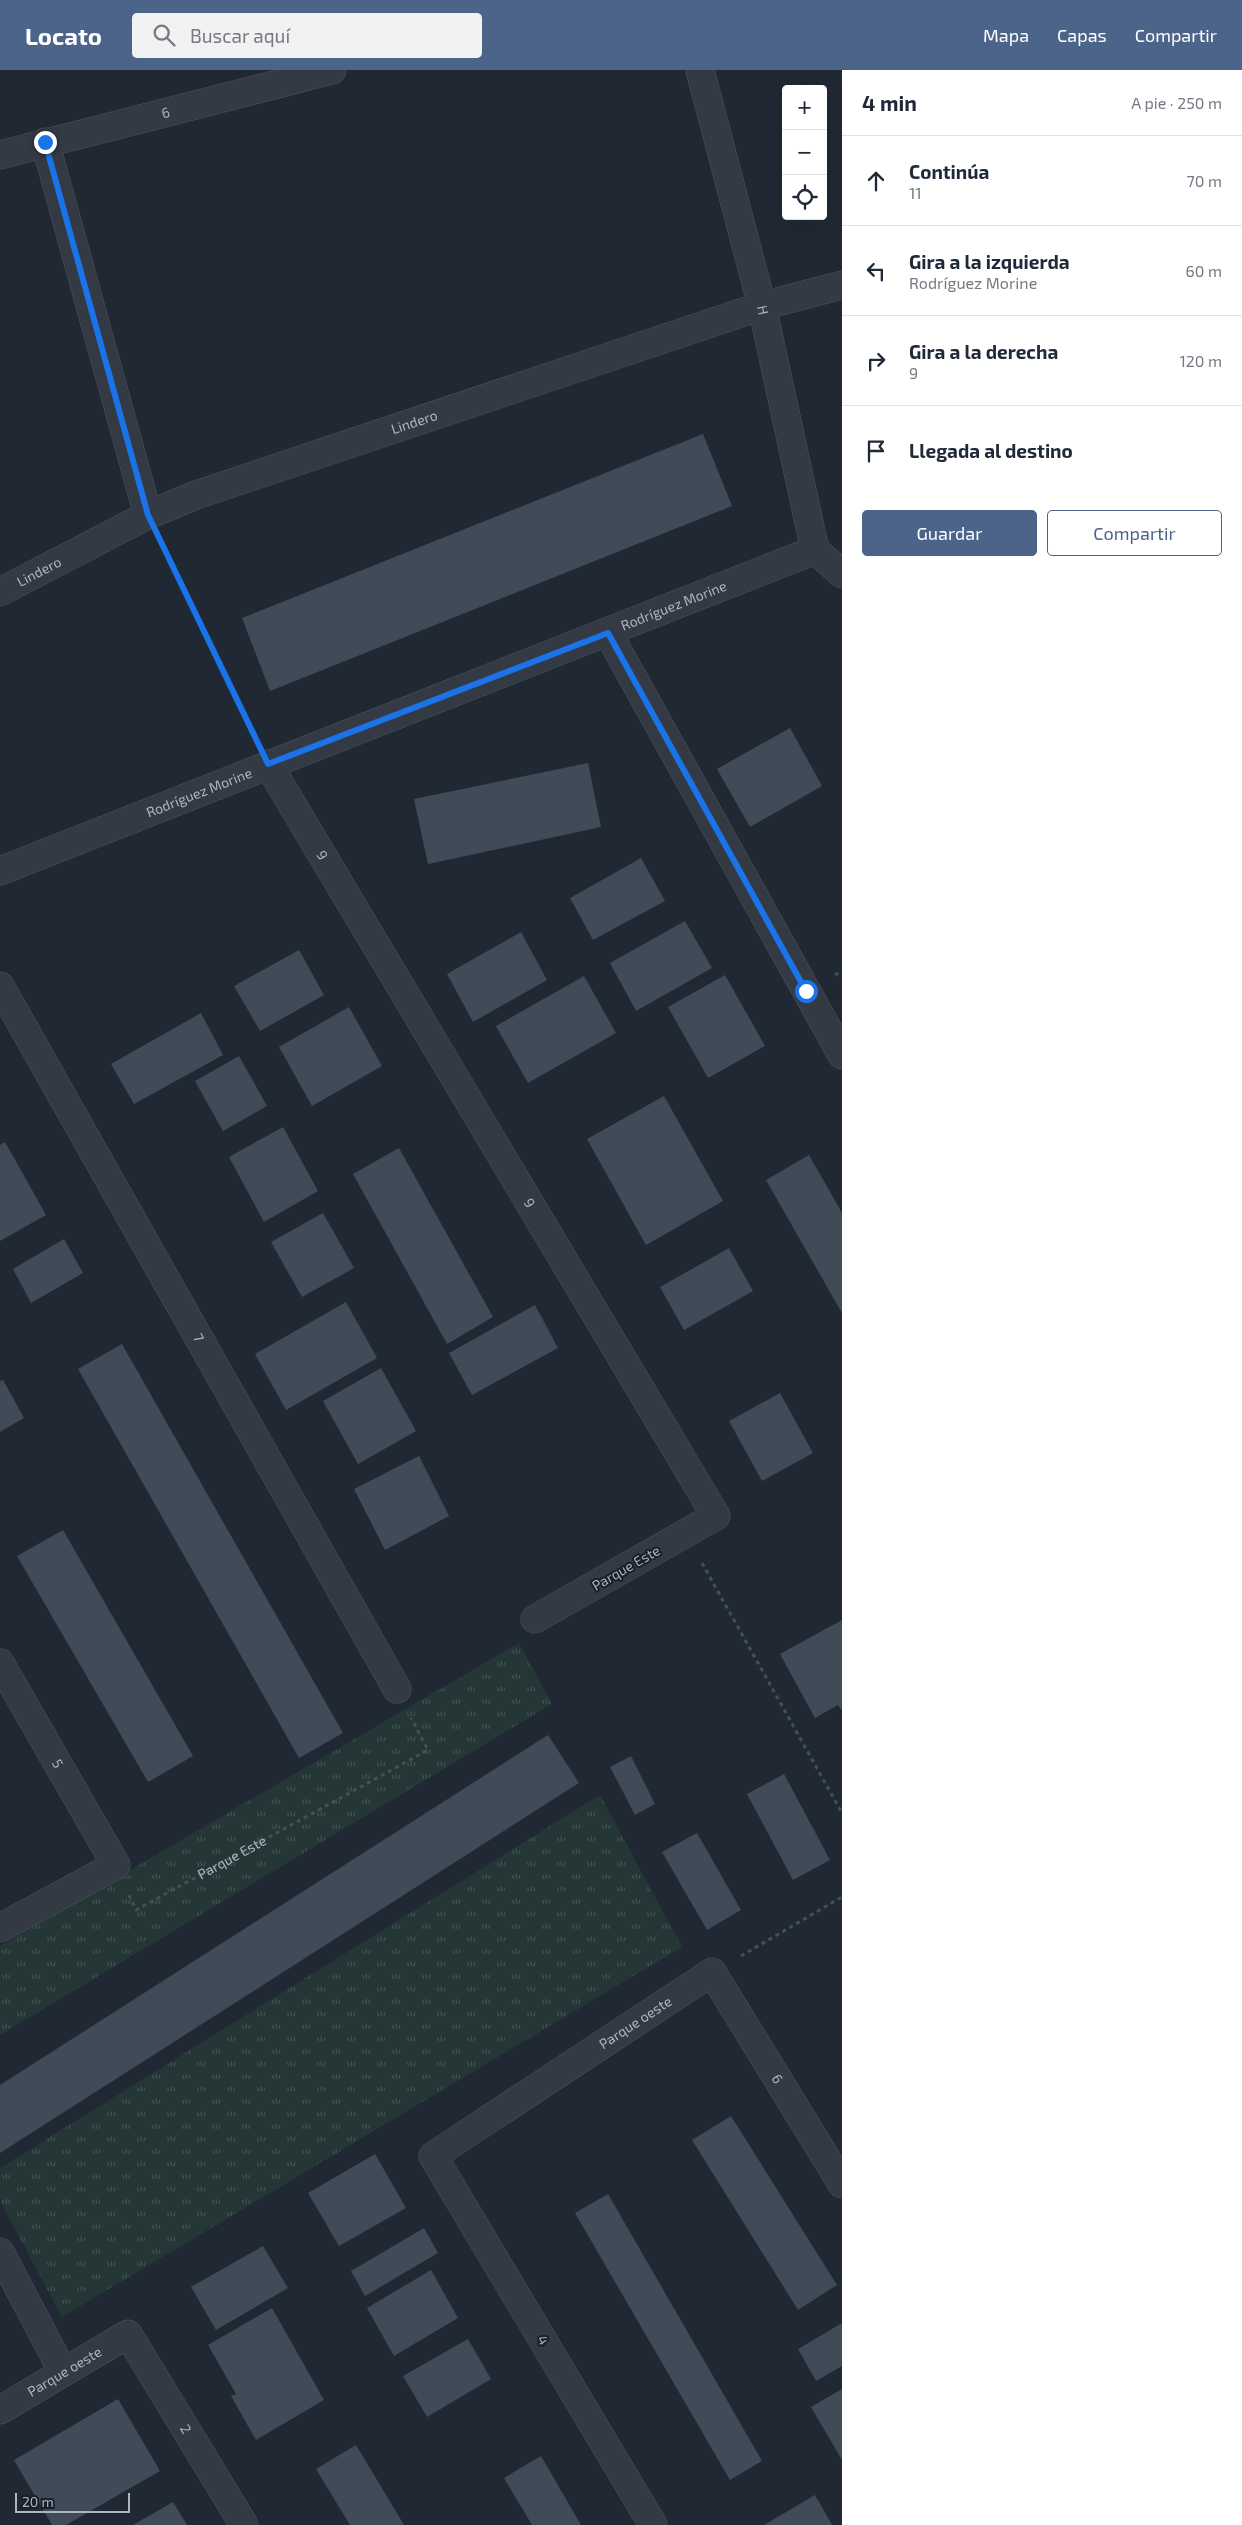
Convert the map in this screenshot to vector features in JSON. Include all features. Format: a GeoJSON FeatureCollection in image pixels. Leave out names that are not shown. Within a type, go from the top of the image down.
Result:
{"type":"FeatureCollection","features":[{"type":"Feature","properties":{"kind":"street","name":"6"},"geometry":{"type":"LineString","coordinates":[[0,155],[332,70]]}},
{"type":"Feature","properties":{"kind":"street","name":"H"},"geometry":{"type":"LineString","coordinates":[[700,70],[762,306],[815,550]]}},
{"type":"Feature","properties":{"kind":"street"},"geometry":{"type":"LineString","coordinates":[[45,142],[148,515]]}},
{"type":"Feature","properties":{"kind":"street","name":"Lindero"},"geometry":{"type":"LineString","coordinates":[[0,592],[148,515],[196,496],[762,306],[842,284]]}},
{"type":"Feature","properties":{"kind":"street"},"geometry":{"type":"LineString","coordinates":[[815,550],[842,574]]}},
{"type":"Feature","properties":{"kind":"street","name":"Rodríguez Morine"},"geometry":{"type":"LineString","coordinates":[[0,871],[815,550]]}},
{"type":"Feature","properties":{"kind":"street"},"geometry":{"type":"LineString","coordinates":[[608,633],[842,1056]]}},
{"type":"Feature","properties":{"kind":"street","name":"9"},"geometry":{"type":"LineString","coordinates":[[268,764],[716,1516]]}},
{"type":"Feature","properties":{"kind":"street","name":"7"},"geometry":{"type":"LineString","coordinates":[[0,986],[397,1689]]}},
{"type":"Feature","properties":{"kind":"street","name":"Parque Este"},"geometry":{"type":"LineString","coordinates":[[535,1619],[716,1516]]}},
{"type":"Feature","properties":{"kind":"street","name":"5"},"geometry":{"type":"LineString","coordinates":[[0,1663],[116,1865]]}},
{"type":"Feature","properties":{"kind":"street"},"geometry":{"type":"LineString","coordinates":[[0,1928],[116,1865]]}},
{"type":"Feature","properties":{"kind":"street","name":"6"},"geometry":{"type":"LineString","coordinates":[[712,1972],[842,2184]]}},
{"type":"Feature","properties":{"kind":"street","name":"Parque oeste"},"geometry":{"type":"LineString","coordinates":[[433,2156],[712,1972]]}},
{"type":"Feature","properties":{"kind":"street","name":"4"},"geometry":{"type":"LineString","coordinates":[[433,2156],[652,2525]]}},
{"type":"Feature","properties":{"kind":"street"},"geometry":{"type":"LineString","coordinates":[[0,2252],[63,2372]]}},
{"type":"Feature","properties":{"kind":"street","name":"Parque oeste"},"geometry":{"type":"LineString","coordinates":[[0,2410],[128,2334]]}},
{"type":"Feature","properties":{"kind":"street","name":"2"},"geometry":{"type":"LineString","coordinates":[[128,2334],[244,2525]]}},
{"type":"Feature","properties":{"kind":"path"},"geometry":{"type":"LineString","coordinates":[[148,515],[268,764]]}},
{"type":"Feature","properties":{"kind":"path"},"geometry":{"type":"LineString","coordinates":[[716,1516],[701,1560],[842,1813]]}},
{"type":"Feature","properties":{"kind":"path","name":"Parque Este"},"geometry":{"type":"LineString","coordinates":[[116,1865],[136,1910],[428,1750],[397,1689]]}},
{"type":"Feature","properties":{"kind":"path"},"geometry":{"type":"LineString","coordinates":[[712,1972],[842,1897]]}},
{"type":"Feature","properties":{"kind":"green space"},"geometry":{"type":"Polygon","coordinates":[[[519,1643],[552,1704],[0,2035],[0,1946],[519,1643]]]}},
{"type":"Feature","properties":{"kind":"green space"},"geometry":{"type":"Polygon","coordinates":[[[600,1795],[682,1947],[62,2317],[0,2201],[0,2168],[600,1795]]]}},
{"type":"Feature","properties":{"kind":"building"},"geometry":{"type":"Polygon","coordinates":[[[703,434],[732,506],[270,691],[242,618],[703,434]]]}},
{"type":"Feature","properties":{"kind":"building"},"geometry":{"type":"Polygon","coordinates":[[[790,728],[822,786],[750,827],[717,769],[790,728]]]}},
{"type":"Feature","properties":{"kind":"building"},"geometry":{"type":"Polygon","coordinates":[[[588,763],[601,827],[428,864],[414,799],[588,763]]]}},
{"type":"Feature","properties":{"kind":"building"},"geometry":{"type":"Polygon","coordinates":[[[641,858],[665,901],[593,940],[570,898],[641,858]]]}},
{"type":"Feature","properties":{"kind":"building"},"geometry":{"type":"Polygon","coordinates":[[[685,921],[712,968],[636,1011],[610,963],[685,921]]]}},
{"type":"Feature","properties":{"kind":"building"},"geometry":{"type":"Polygon","coordinates":[[[521,932],[547,980],[473,1022],[447,974],[521,932]]]}},
{"type":"Feature","properties":{"kind":"building"},"geometry":{"type":"Polygon","coordinates":[[[299,950],[324,995],[260,1031],[234,986],[299,950]]]}},
{"type":"Feature","properties":{"kind":"building"},"geometry":{"type":"Polygon","coordinates":[[[725,975],[765,1046],[708,1078],[668,1007],[725,975]]]}},
{"type":"Feature","properties":{"kind":"building"},"geometry":{"type":"Polygon","coordinates":[[[584,976],[616,1033],[528,1083],[496,1026],[584,976]]]}},
{"type":"Feature","properties":{"kind":"building"},"geometry":{"type":"Polygon","coordinates":[[[349,1007],[382,1066],[312,1106],[279,1047],[349,1007]]]}},
{"type":"Feature","properties":{"kind":"building"},"geometry":{"type":"Polygon","coordinates":[[[201,1013],[223,1055],[134,1104],[111,1064],[201,1013]]]}},
{"type":"Feature","properties":{"kind":"building"},"geometry":{"type":"Polygon","coordinates":[[[239,1056],[267,1106],[223,1131],[195,1081],[239,1056]]]}},
{"type":"Feature","properties":{"kind":"building"},"geometry":{"type":"Polygon","coordinates":[[[664,1096],[723,1201],[646,1245],[587,1139],[664,1096]]]}},
{"type":"Feature","properties":{"kind":"building"},"geometry":{"type":"Polygon","coordinates":[[[283,1127],[318,1191],[264,1222],[229,1157],[283,1127]]]}},
{"type":"Feature","properties":{"kind":"building"},"geometry":{"type":"Polygon","coordinates":[[[5,1142],[46,1215],[0,1241],[0,1145],[5,1142]]]}},
{"type":"Feature","properties":{"kind":"building"},"geometry":{"type":"Polygon","coordinates":[[[399,1148],[493,1317],[447,1344],[353,1174],[399,1148]]]}},
{"type":"Feature","properties":{"kind":"building"},"geometry":{"type":"Polygon","coordinates":[[[809,1155],[842,1213],[842,1313],[766,1180],[809,1155]]]}},
{"type":"Feature","properties":{"kind":"building"},"geometry":{"type":"Polygon","coordinates":[[[323,1213],[354,1268],[302,1297],[271,1242],[323,1213]]]}},
{"type":"Feature","properties":{"kind":"building"},"geometry":{"type":"Polygon","coordinates":[[[64,1239],[83,1273],[31,1303],[13,1269],[64,1239]]]}},
{"type":"Feature","properties":{"kind":"building"},"geometry":{"type":"Polygon","coordinates":[[[729,1248],[753,1291],[684,1330],[660,1287],[729,1248]]]}},
{"type":"Feature","properties":{"kind":"building"},"geometry":{"type":"Polygon","coordinates":[[[346,1302],[377,1358],[286,1410],[255,1354],[346,1302]]]}},
{"type":"Feature","properties":{"kind":"building"},"geometry":{"type":"Polygon","coordinates":[[[535,1305],[558,1348],[472,1395],[449,1353],[535,1305]]]}},
{"type":"Feature","properties":{"kind":"building"},"geometry":{"type":"Polygon","coordinates":[[[122,1344],[343,1733],[299,1758],[78,1369],[122,1344]]]}},
{"type":"Feature","properties":{"kind":"building"},"geometry":{"type":"Polygon","coordinates":[[[381,1368],[416,1431],[358,1464],[323,1401],[381,1368]]]}},
{"type":"Feature","properties":{"kind":"building"},"geometry":{"type":"Polygon","coordinates":[[[3,1380],[24,1418],[0,1432],[0,1381],[3,1380]]]}},
{"type":"Feature","properties":{"kind":"building"},"geometry":{"type":"Polygon","coordinates":[[[780,1393],[813,1453],[762,1481],[729,1421],[780,1393]]]}},
{"type":"Feature","properties":{"kind":"building"},"geometry":{"type":"Polygon","coordinates":[[[419,1456],[449,1516],[385,1550],[354,1489],[419,1456]]]}},
{"type":"Feature","properties":{"kind":"building"},"geometry":{"type":"Polygon","coordinates":[[[63,1530],[193,1756],[148,1782],[17,1556],[63,1530]]]}},
{"type":"Feature","properties":{"kind":"building"},"geometry":{"type":"Polygon","coordinates":[[[842,1620],[842,1711],[838,1705],[815,1718],[780,1654],[842,1620]]]}},
{"type":"Feature","properties":{"kind":"building"},"geometry":{"type":"Polygon","coordinates":[[[548,1735],[579,1783],[0,2153],[0,2085],[548,1735]]]}},
{"type":"Feature","properties":{"kind":"building"},"geometry":{"type":"Polygon","coordinates":[[[631,1756],[655,1804],[635,1815],[610,1767],[631,1756]]]}},
{"type":"Feature","properties":{"kind":"building"},"geometry":{"type":"Polygon","coordinates":[[[784,1774],[830,1860],[793,1880],[747,1794],[784,1774]]]}},
{"type":"Feature","properties":{"kind":"building"},"geometry":{"type":"Polygon","coordinates":[[[697,1833],[741,1910],[707,1930],[662,1852],[697,1833]]]}},
{"type":"Feature","properties":{"kind":"building"},"geometry":{"type":"Polygon","coordinates":[[[731,2116],[837,2285],[798,2310],[692,2140],[731,2116]]]}},
{"type":"Feature","properties":{"kind":"building"},"geometry":{"type":"Polygon","coordinates":[[[375,2154],[406,2208],[339,2246],[308,2193],[375,2154]]]}},
{"type":"Feature","properties":{"kind":"building"},"geometry":{"type":"Polygon","coordinates":[[[608,2194],[762,2461],[730,2480],[575,2213],[608,2194]]]}},
{"type":"Feature","properties":{"kind":"building"},"geometry":{"type":"Polygon","coordinates":[[[424,2228],[438,2253],[365,2296],[351,2271],[424,2228]]]}},
{"type":"Feature","properties":{"kind":"building"},"geometry":{"type":"Polygon","coordinates":[[[263,2246],[288,2288],[216,2330],[191,2287],[263,2246]]]}},
{"type":"Feature","properties":{"kind":"building"},"geometry":{"type":"Polygon","coordinates":[[[431,2270],[458,2318],[394,2356],[367,2308],[431,2270]]]}},
{"type":"Feature","properties":{"kind":"building"},"geometry":{"type":"Polygon","coordinates":[[[272,2308],[324,2400],[256,2440],[231,2396],[236,2394],[208,2345],[272,2308]]]}},
{"type":"Feature","properties":{"kind":"building"},"geometry":{"type":"Polygon","coordinates":[[[842,2323],[842,2366],[816,2381],[798,2349],[842,2323]]]}},
{"type":"Feature","properties":{"kind":"building"},"geometry":{"type":"Polygon","coordinates":[[[468,2339],[491,2379],[427,2417],[403,2376],[468,2339]]]}},
{"type":"Feature","properties":{"kind":"building"},"geometry":{"type":"Polygon","coordinates":[[[842,2389],[842,2460],[811,2407],[842,2389]]]}},
{"type":"Feature","properties":{"kind":"building"},"geometry":{"type":"Polygon","coordinates":[[[118,2399],[160,2471],[66,2525],[52,2525],[14,2460],[118,2399]]]}},
{"type":"Feature","properties":{"kind":"building"},"geometry":{"type":"Polygon","coordinates":[[[356,2445],[404,2525],[350,2525],[316,2469],[356,2445]]]}},
{"type":"Feature","properties":{"kind":"building"},"geometry":{"type":"Polygon","coordinates":[[[541,2456],[581,2525],[532,2525],[504,2478],[541,2456]]]}},
{"type":"Feature","properties":{"kind":"building"},"geometry":{"type":"Polygon","coordinates":[[[815,2495],[832,2525],[764,2525],[815,2495]]]}},
{"type":"Feature","properties":{"kind":"building"},"geometry":{"type":"Polygon","coordinates":[[[173,2502],[187,2525],[133,2525],[173,2502]]]}},
{"type":"Feature","properties":{"kind":"route"},"geometry":{"type":"LineString","coordinates":[[45,142],[148,515],[268,764],[608,633],[806,991]]}}]}
